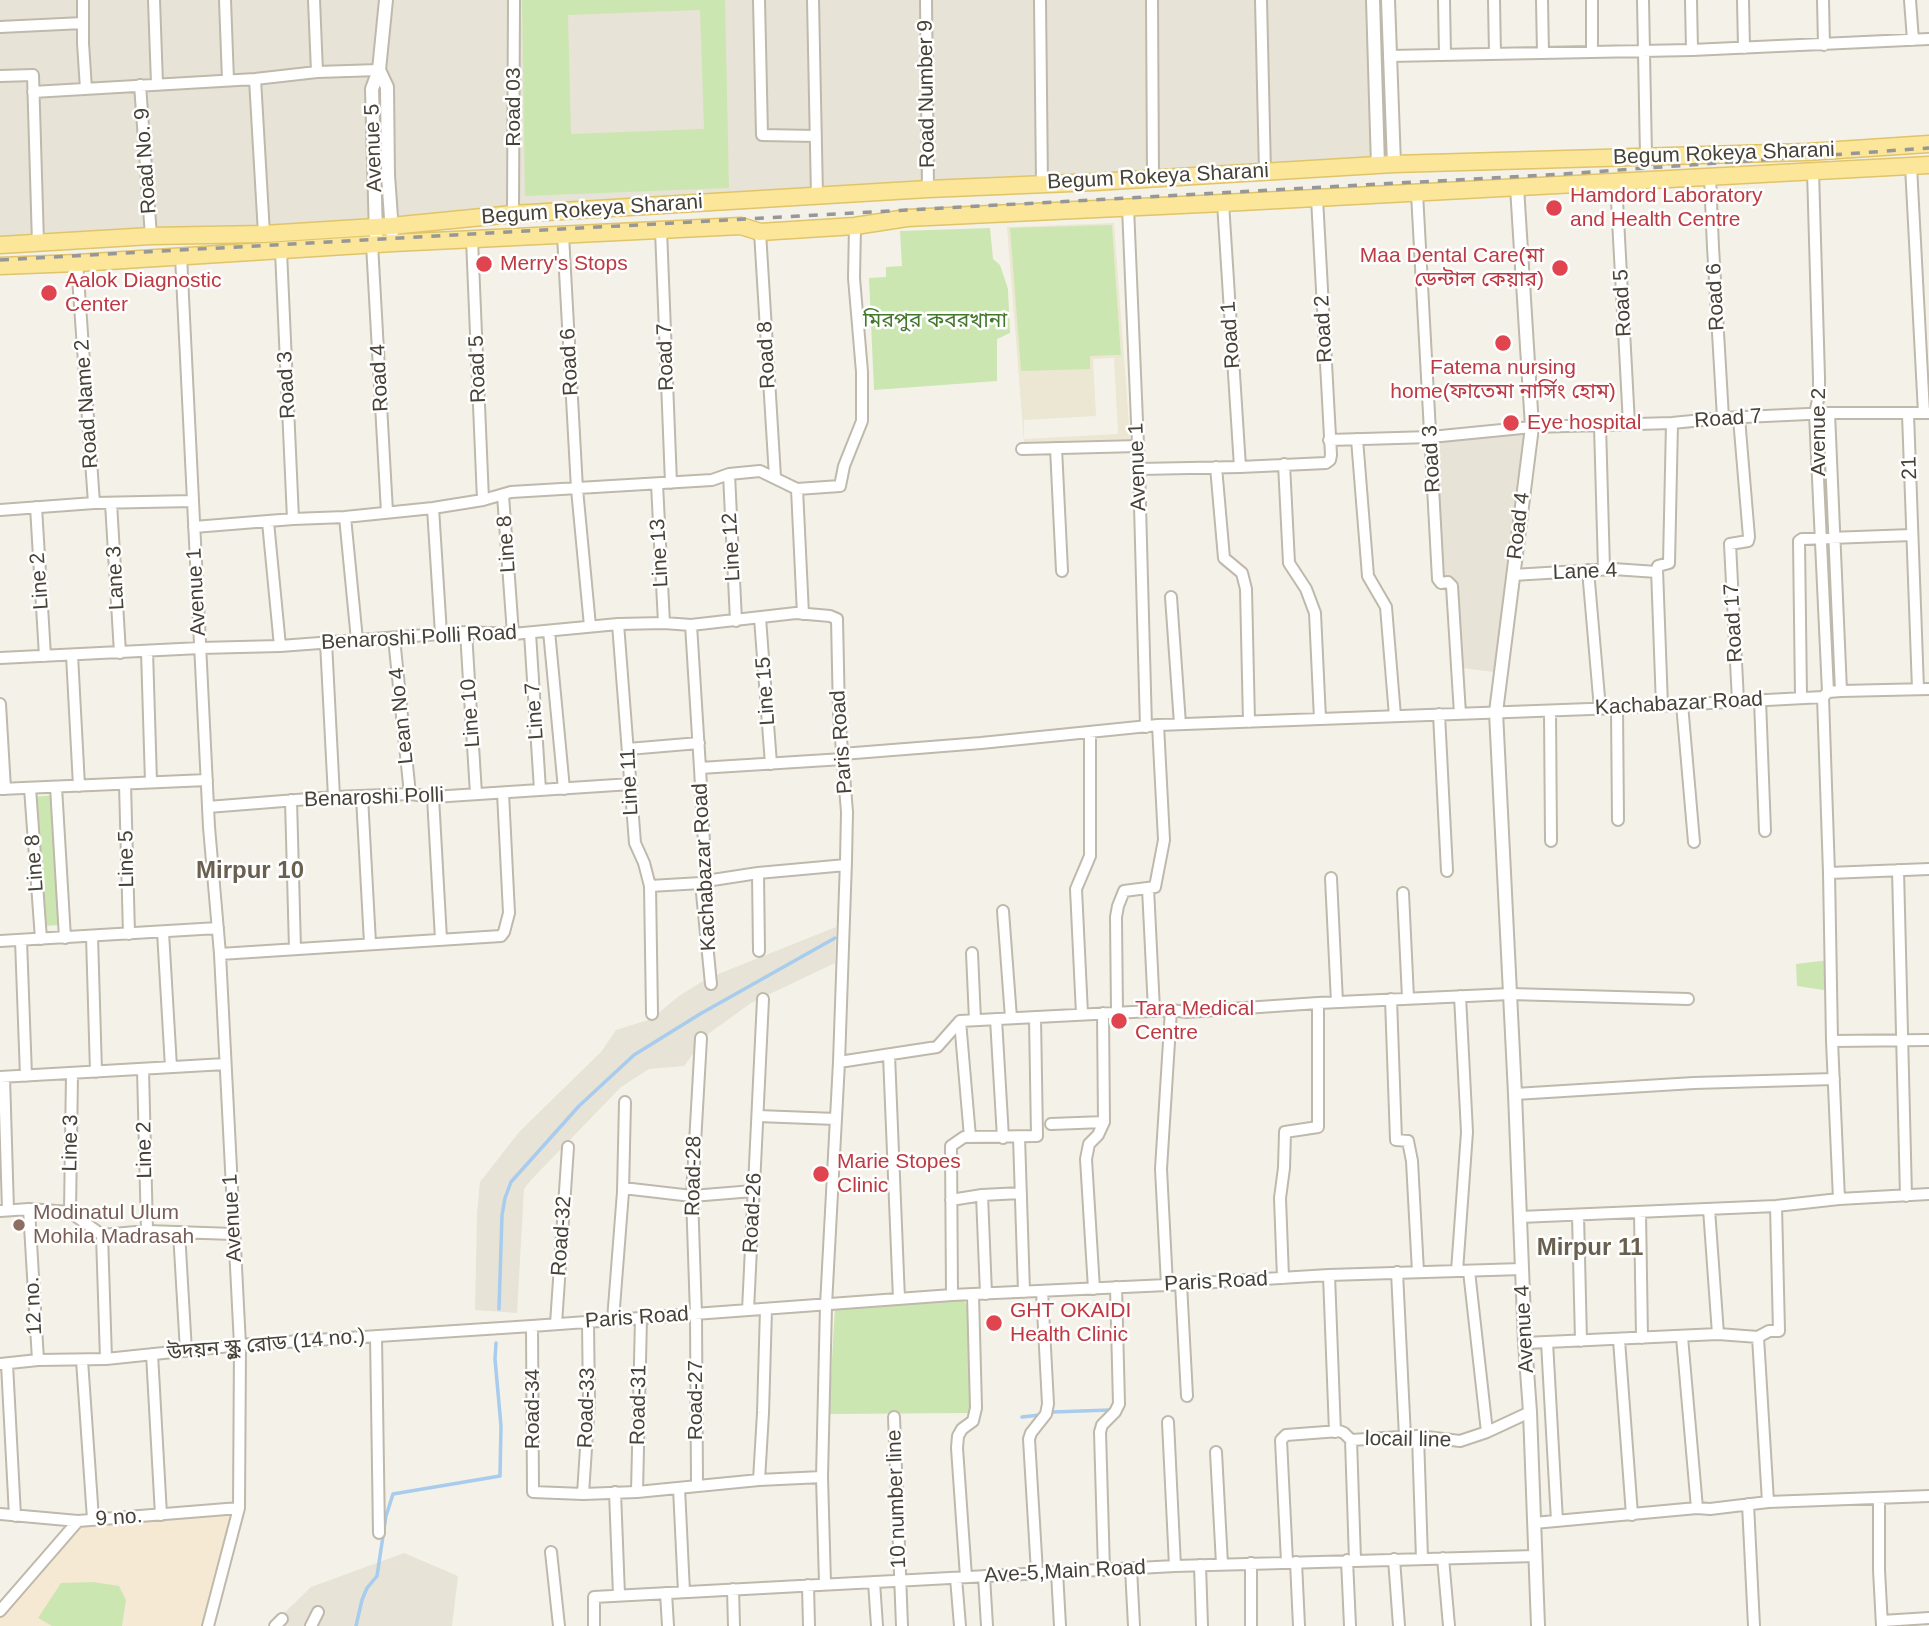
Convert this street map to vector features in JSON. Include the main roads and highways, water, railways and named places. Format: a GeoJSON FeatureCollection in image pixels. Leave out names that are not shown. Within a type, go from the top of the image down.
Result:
{"type":"FeatureCollection","features":[{"type":"Feature","properties":{"kind":"main road","name":"Begum Rokeya Sharani"},"geometry":{"type":"LineString","coordinates":[[0,245],[151,236],[264,234],[386,222],[513,214],[1386,165],[1808,152],[1929,144]]}},
{"type":"Feature","properties":{"kind":"main road","name":"Begum Rokeya Sharani"},"geometry":{"type":"LineString","coordinates":[[0,266],[741,226],[760,232],[855,226],[907,218],[1929,165]]}},
{"type":"Feature","properties":{"kind":"waterway"},"geometry":{"type":"LineString","coordinates":[[499,1309],[502,1215],[511,1182],[579,1106],[634,1055],[700,1014],[835,938]]}},
{"type":"Feature","properties":{"kind":"waterway"},"geometry":{"type":"LineString","coordinates":[[356,1626],[367,1588],[377,1576],[386,1516],[393,1494],[500,1476],[501,1426],[496,1343]]}},
{"type":"Feature","properties":{"kind":"waterway"},"geometry":{"type":"LineString","coordinates":[[1047,1414],[1110,1410]]}},
{"type":"Feature","properties":{"kind":"waterway"},"geometry":{"type":"LineString","coordinates":[[1022,1417],[1040,1415]]}},
{"type":"Feature","properties":{"kind":"railway"},"geometry":{"type":"LineString","coordinates":[[0,260],[1563,174],[1929,148]]}},
{"type":"Feature","properties":{"kind":"place","name":"Hamdord Laboratory and Health Centre"},"geometry":{"type":"Point","coordinates":[1554,208]}},
{"type":"Feature","properties":{"kind":"place","name":"Merry's Stops"},"geometry":{"type":"Point","coordinates":[484,264]}},
{"type":"Feature","properties":{"kind":"place","name":"Maa Dental Care(মা ডেন্টাল কেয়ার)"},"geometry":{"type":"Point","coordinates":[1560,268]}},
{"type":"Feature","properties":{"kind":"place","name":"Aalok Diagnostic Center"},"geometry":{"type":"Point","coordinates":[49,293]}},
{"type":"Feature","properties":{"kind":"place","name":"Fatema nursing home(ফাতেমা নার্সিং হোম)"},"geometry":{"type":"Point","coordinates":[1503,343]}},
{"type":"Feature","properties":{"kind":"place","name":"Eye hospital"},"geometry":{"type":"Point","coordinates":[1511,423]}},
{"type":"Feature","properties":{"kind":"place","name":"Tara Medical Centre"},"geometry":{"type":"Point","coordinates":[1119,1021]}},
{"type":"Feature","properties":{"kind":"place","name":"Marie Stopes Clinic"},"geometry":{"type":"Point","coordinates":[821,1174]}},
{"type":"Feature","properties":{"kind":"place","name":"Modinatul Ulum Mohila Madrasah"},"geometry":{"type":"Point","coordinates":[19,1225]}},
{"type":"Feature","properties":{"kind":"place","name":"GHT OKAIDI Health Clinic"},"geometry":{"type":"Point","coordinates":[994,1323]}},
{"type":"Feature","properties":{"kind":"district","name":"Mirpur 10"},"geometry":{"type":"Point","coordinates":[250,871]}},
{"type":"Feature","properties":{"kind":"district","name":"Mirpur 11"},"geometry":{"type":"Point","coordinates":[1590,1248]}},
{"type":"Feature","properties":{"kind":"park label","name":"মিরপুর কবরখানা"},"geometry":{"type":"Point","coordinates":[935,321]}}]}
